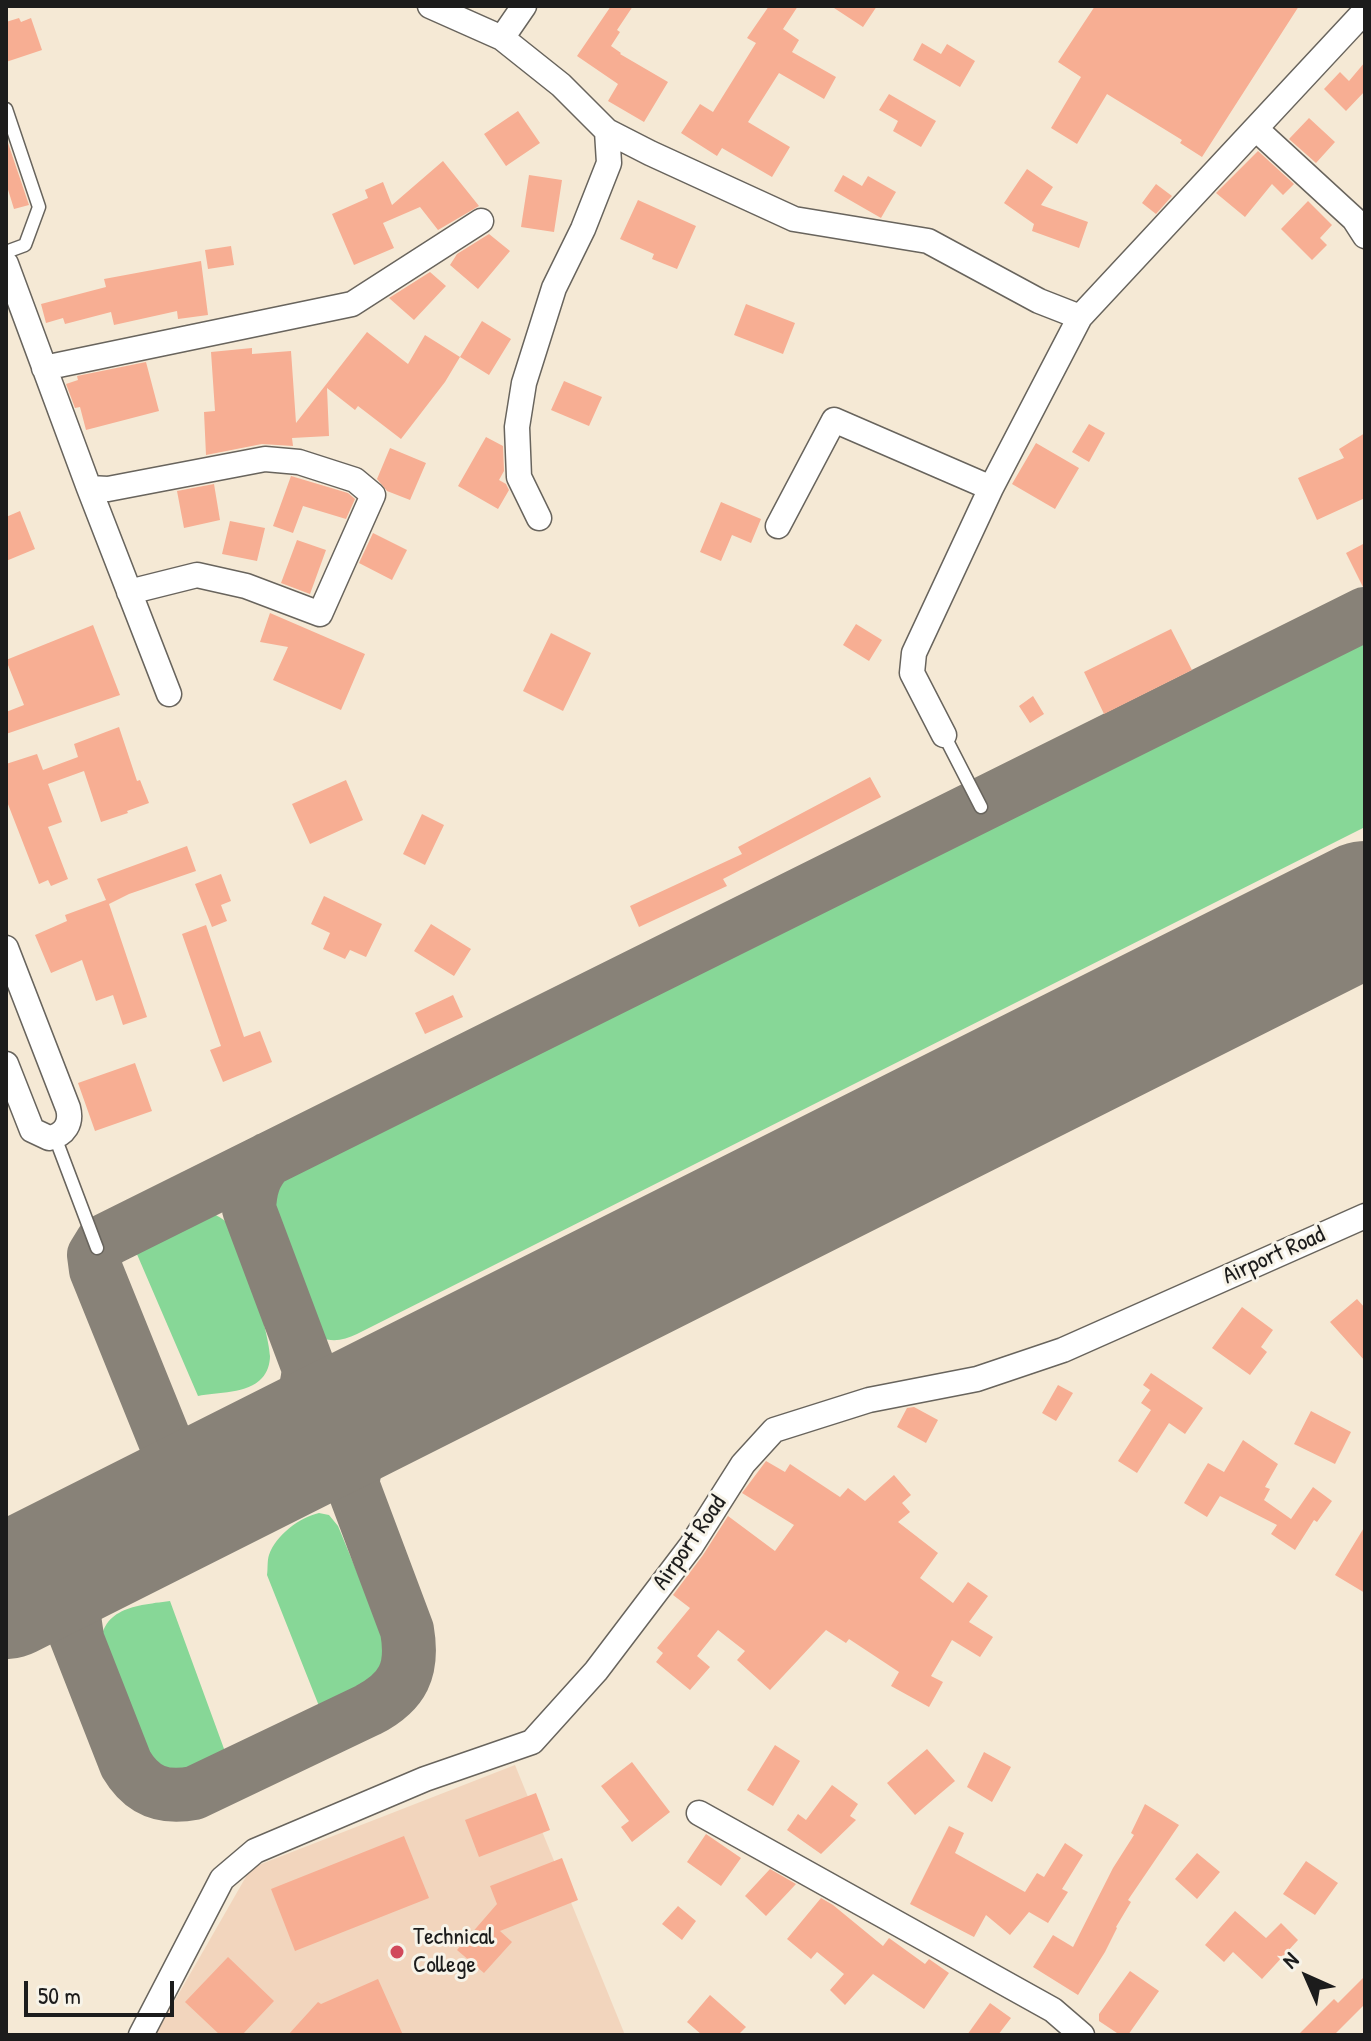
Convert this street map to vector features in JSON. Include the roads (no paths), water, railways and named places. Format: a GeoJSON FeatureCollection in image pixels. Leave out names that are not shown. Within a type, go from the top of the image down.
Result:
{"type":"FeatureCollection","features":[{"type":"Feature","properties":{"kind":"street"},"geometry":{"type":"LineString","coordinates":[[430,6],[502,38],[561,85],[607,131],[650,153],[794,219],[928,241],[1039,301],[1080,317]]}},
{"type":"Feature","properties":{"kind":"street"},"geometry":{"type":"LineString","coordinates":[[502,38],[524,6]]}},
{"type":"Feature","properties":{"kind":"street"},"geometry":{"type":"LineString","coordinates":[[944,735],[912,673],[914,653],[991,488],[1080,317],[1365,11]]}},
{"type":"Feature","properties":{"kind":"street"},"geometry":{"type":"LineString","coordinates":[[1256,129],[1354,219],[1365,236]]}},
{"type":"Feature","properties":{"kind":"street"},"geometry":{"type":"LineString","coordinates":[[539,518],[519,477],[517,427],[524,383],[554,288],[583,229],[609,163],[607,131]]}},
{"type":"Feature","properties":{"kind":"street"},"geometry":{"type":"LineString","coordinates":[[44,368],[352,304],[481,221]]}},
{"type":"Feature","properties":{"kind":"street"},"geometry":{"type":"LineString","coordinates":[[6,264],[169,694]]}},
{"type":"Feature","properties":{"kind":"street"},"geometry":{"type":"LineString","coordinates":[[778,526],[834,420],[991,488]]}},
{"type":"Feature","properties":{"kind":"street"},"geometry":{"type":"LineString","coordinates":[[89,488],[108,489],[265,459],[299,462],[355,480],[373,495],[320,614],[246,586],[197,575],[129,592]]}},
{"type":"Feature","properties":{"kind":"street"},"geometry":{"type":"LineString","coordinates":[[6,948],[68,1108],[69,1122],[61,1134],[42,1137],[32,1130],[6,1064]]}},
{"type":"Feature","properties":{"kind":"street","name":"Airport Road"},"geometry":{"type":"LineString","coordinates":[[141,2035],[222,1879],[255,1851],[425,1779],[532,1742],[596,1671],[691,1546],[743,1464],[774,1430],[869,1400],[977,1379],[1063,1350],[1365,1216]]}},
{"type":"Feature","properties":{"kind":"street"},"geometry":{"type":"LineString","coordinates":[[699,1813],[1053,2010],[1082,2035]]}},
{"type":"Feature","properties":{"kind":"lane"},"geometry":{"type":"LineString","coordinates":[[6,109],[39,207],[25,245],[6,252]]}},
{"type":"Feature","properties":{"kind":"lane"},"geometry":{"type":"LineString","coordinates":[[944,735],[981,807]]}},
{"type":"Feature","properties":{"kind":"lane"},"geometry":{"type":"LineString","coordinates":[[55,1137],[97,1248]]}},
{"type":"Feature","properties":{"kind":"place","name":"Technical College"},"geometry":{"type":"Point","coordinates":[397,1952]}}]}
